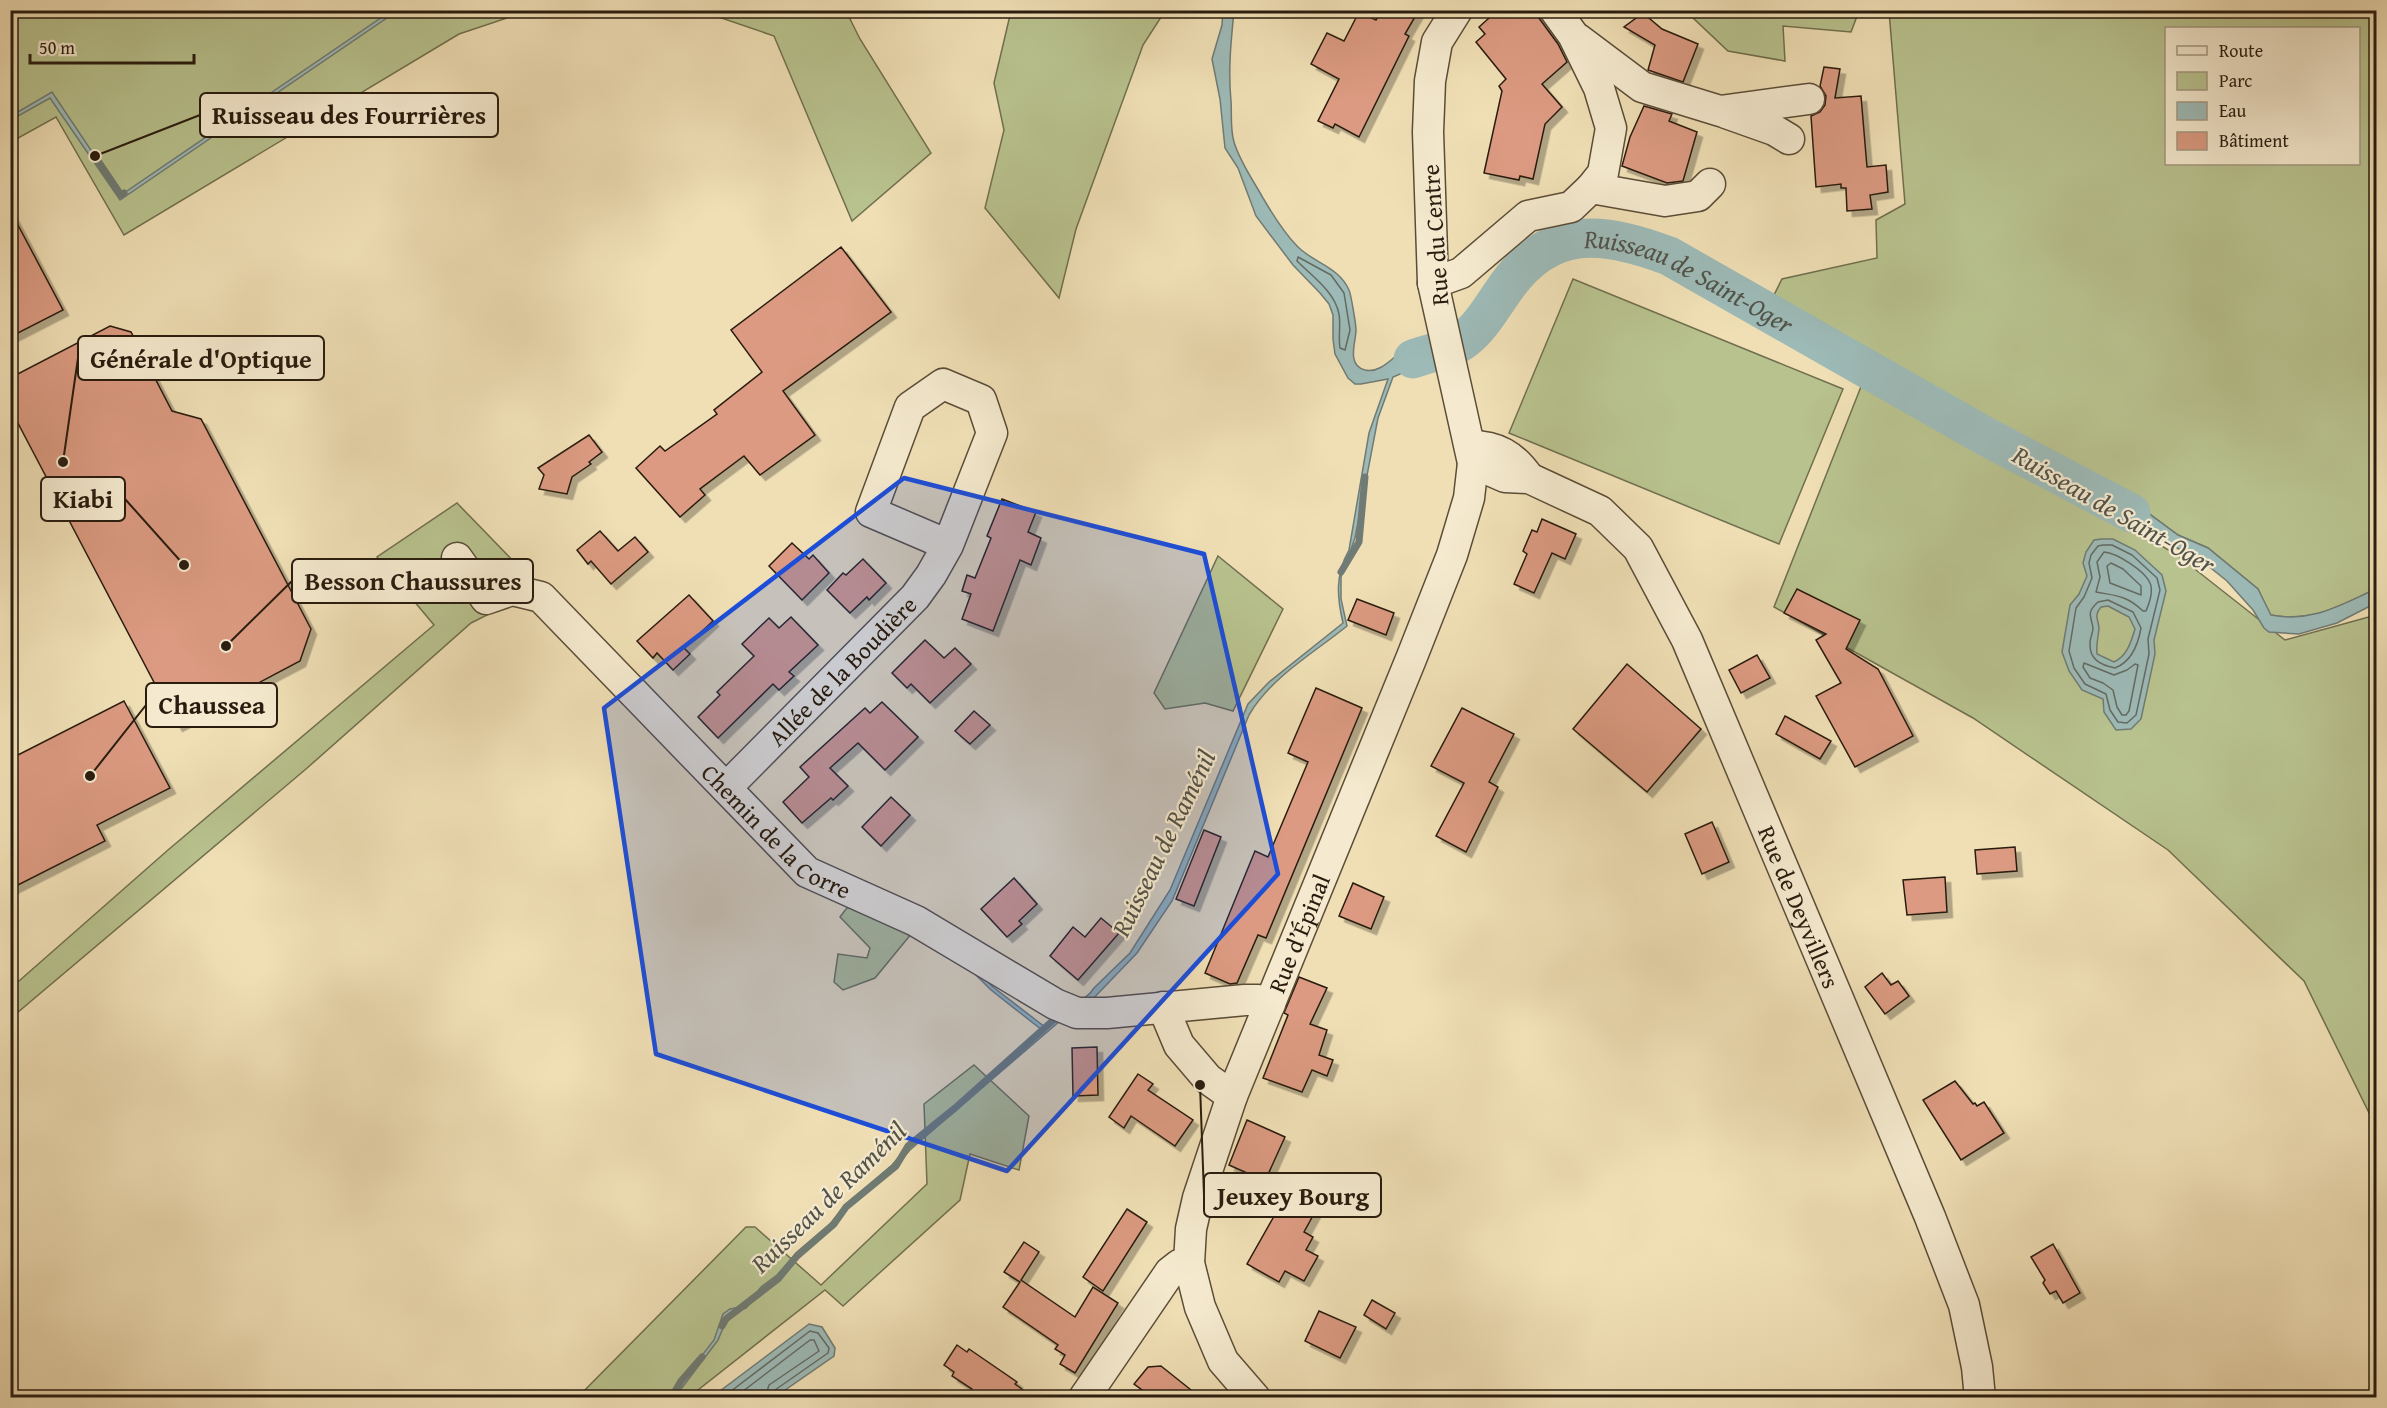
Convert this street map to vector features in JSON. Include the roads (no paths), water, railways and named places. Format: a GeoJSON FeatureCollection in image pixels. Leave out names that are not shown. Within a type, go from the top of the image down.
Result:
{"type":"FeatureCollection","features":[{"type":"Feature","properties":{"kind":"street","name":"Rue du Centre"},"geometry":{"type":"LineString","coordinates":[[1457,10],[1437,42],[1430,81],[1428,132],[1433,283],[1472,455]]}},
{"type":"Feature","properties":{"kind":"street"},"geometry":{"type":"LineString","coordinates":[[1433,283],[1461,273],[1528,216],[1570,207],[1591,188],[1603,173],[1611,128],[1599,88],[1573,35],[1555,10]]}},
{"type":"Feature","properties":{"kind":"street"},"geometry":{"type":"LineString","coordinates":[[1573,35],[1642,87],[1774,130],[1789,139]]}},
{"type":"Feature","properties":{"kind":"street"},"geometry":{"type":"LineString","coordinates":[[1720,111],[1809,99]]}},
{"type":"Feature","properties":{"kind":"street"},"geometry":{"type":"LineString","coordinates":[[1591,188],[1665,201],[1698,196],[1710,184]]}},
{"type":"Feature","properties":{"kind":"street","name":"Allée de la Boudière"},"geometry":{"type":"LineString","coordinates":[[726,788],[915,597],[948,545],[992,433],[981,400],[943,384],[910,407],[871,512],[948,545]]}},
{"type":"Feature","properties":{"kind":"street","name":"Rue de Deyvillers"},"geometry":{"type":"LineString","coordinates":[[1472,455],[1487,446],[1499,450],[1520,466],[1529,478],[1600,511],[1638,548],[1687,640],[1930,1217],[1964,1305],[1977,1366],[1980,1398]]}},
{"type":"Feature","properties":{"kind":"street","name":"Rue d’Épinal"},"geometry":{"type":"LineString","coordinates":[[1255,1398],[1224,1361],[1200,1307],[1189,1263],[1191,1229],[1198,1198],[1232,1096],[1452,555],[1469,498],[1472,455]]}},
{"type":"Feature","properties":{"kind":"street","name":"Chemin de la Corre"},"geometry":{"type":"LineString","coordinates":[[456,558],[486,599],[512,590],[541,597],[807,872],[916,921],[1066,1009],[1107,1013],[1245,1000],[1258,1000],[1270,1004]]}},
{"type":"Feature","properties":{"kind":"street"},"geometry":{"type":"LineString","coordinates":[[1163,1007],[1179,1045],[1208,1079],[1232,1096]]}},
{"type":"Feature","properties":{"kind":"street"},"geometry":{"type":"LineString","coordinates":[[1084,1398],[1170,1272],[1179,1265],[1189,1263]]}},
{"type":"Feature","properties":{"kind":"water"},"geometry":{"type":"Polygon","coordinates":[[[391,11],[397,11],[120,200],[50,98],[11,120],[11,116],[52,92],[121,195],[391,11]]]}},
{"type":"Feature","properties":{"kind":"water"},"geometry":{"type":"Polygon","coordinates":[[[1223,11],[1234,11],[1230,78],[1234,142],[1247,171],[1288,236],[1304,252],[1345,282],[1349,290],[1356,327],[1353,353],[1356,363],[1365,370],[1377,369],[1408,347],[1430,340],[1435,359],[1393,377],[1378,418],[1355,538],[1341,577],[1341,599],[1347,626],[1281,677],[1258,701],[1249,715],[1172,901],[1137,953],[1089,1003],[1068,1014],[910,1150],[896,1166],[846,1207],[834,1224],[797,1256],[778,1279],[763,1289],[746,1308],[728,1316],[718,1340],[675,1397],[669,1398],[714,1340],[723,1314],[750,1301],[797,1252],[830,1224],[845,1205],[892,1165],[908,1146],[955,1108],[1042,1030],[991,990],[938,937],[945,940],[993,987],[1045,1027],[1052,1020],[1058,1008],[1087,996],[1130,953],[1170,890],[1248,704],[1269,682],[1343,623],[1339,604],[1339,577],[1349,550],[1369,433],[1388,379],[1355,384],[1348,378],[1335,354],[1333,315],[1329,304],[1293,265],[1256,216],[1238,168],[1225,148],[1220,99],[1212,59],[1222,25],[1223,11]]]}},
{"type":"Feature","properties":{"kind":"water"},"geometry":{"type":"Polygon","coordinates":[[[1869,360],[1928,394],[1923,411],[1864,379],[1869,360]]]}},
{"type":"Feature","properties":{"kind":"water"},"geometry":{"type":"Polygon","coordinates":[[[2085,485],[2148,513],[2178,535],[2208,548],[2258,589],[2271,615],[2300,617],[2313,615],[2376,589],[2376,603],[2337,623],[2299,634],[2269,632],[2227,581],[2202,561],[2083,499],[2085,485]]]}},
{"type":"Feature","properties":{"kind":"water"},"geometry":{"type":"Polygon","coordinates":[[[2113,539],[2135,550],[2162,575],[2166,591],[2154,640],[2155,654],[2141,719],[2131,729],[2116,730],[2104,712],[2103,699],[2082,690],[2069,671],[2062,652],[2070,605],[2079,594],[2087,576],[2083,563],[2086,552],[2094,540],[2113,539]],[[2108,606],[2101,607],[2097,616],[2099,629],[2097,654],[2114,662],[2122,656],[2130,644],[2135,629],[2129,617],[2108,606]]]}},
{"type":"Feature","properties":{"kind":"water"},"geometry":{"type":"Polygon","coordinates":[[[809,1324],[822,1327],[835,1348],[834,1356],[775,1397],[712,1397],[809,1324]]]}},
{"type":"Feature","properties":{"kind":"waterway"},"geometry":{"type":"LineString","coordinates":[[96,158],[121,195],[124,193]]}},
{"type":"Feature","properties":{"kind":"waterway","name":"Ruisseau de Saint-Oger"},"geometry":{"type":"LineString","coordinates":[[1413,359],[1458,344],[1470,335],[1521,269],[1539,253],[1559,244],[1579,239],[1600,238],[1622,241],[1669,256],[1983,435],[2131,513]]}},
{"type":"Feature","properties":{"kind":"waterway","name":"Ruisseau de Raménil"},"geometry":{"type":"LineString","coordinates":[[1341,572],[1359,542],[1365,477]]}},
{"type":"Feature","properties":{"kind":"waterway","name":"Ruisseau de Raménil"},"geometry":{"type":"LineString","coordinates":[[722,1326],[726,1319],[778,1279],[797,1256],[834,1224],[846,1207],[896,1166],[908,1146],[955,1108],[1058,1016]]}},
{"type":"Feature","properties":{"kind":"waterway","name":"Ruisseau de Raménil"},"geometry":{"type":"LineString","coordinates":[[671,1398],[681,1381],[702,1357]]}},
{"type":"Feature","properties":{"kind":"place","name":"Ruisseau des Fourrières"},"geometry":{"type":"Point","coordinates":[95,156]}},
{"type":"Feature","properties":{"kind":"place","name":"Générale d'Optique"},"geometry":{"type":"Point","coordinates":[63,462]}},
{"type":"Feature","properties":{"kind":"place","name":"Kiabi"},"geometry":{"type":"Point","coordinates":[184,565]}},
{"type":"Feature","properties":{"kind":"place","name":"Besson Chaussures"},"geometry":{"type":"Point","coordinates":[226,646]}},
{"type":"Feature","properties":{"kind":"place","name":"Chaussea"},"geometry":{"type":"Point","coordinates":[90,776]}},
{"type":"Feature","properties":{"kind":"place","name":"Jeuxey Bourg"},"geometry":{"type":"Point","coordinates":[1200,1085]}}]}
